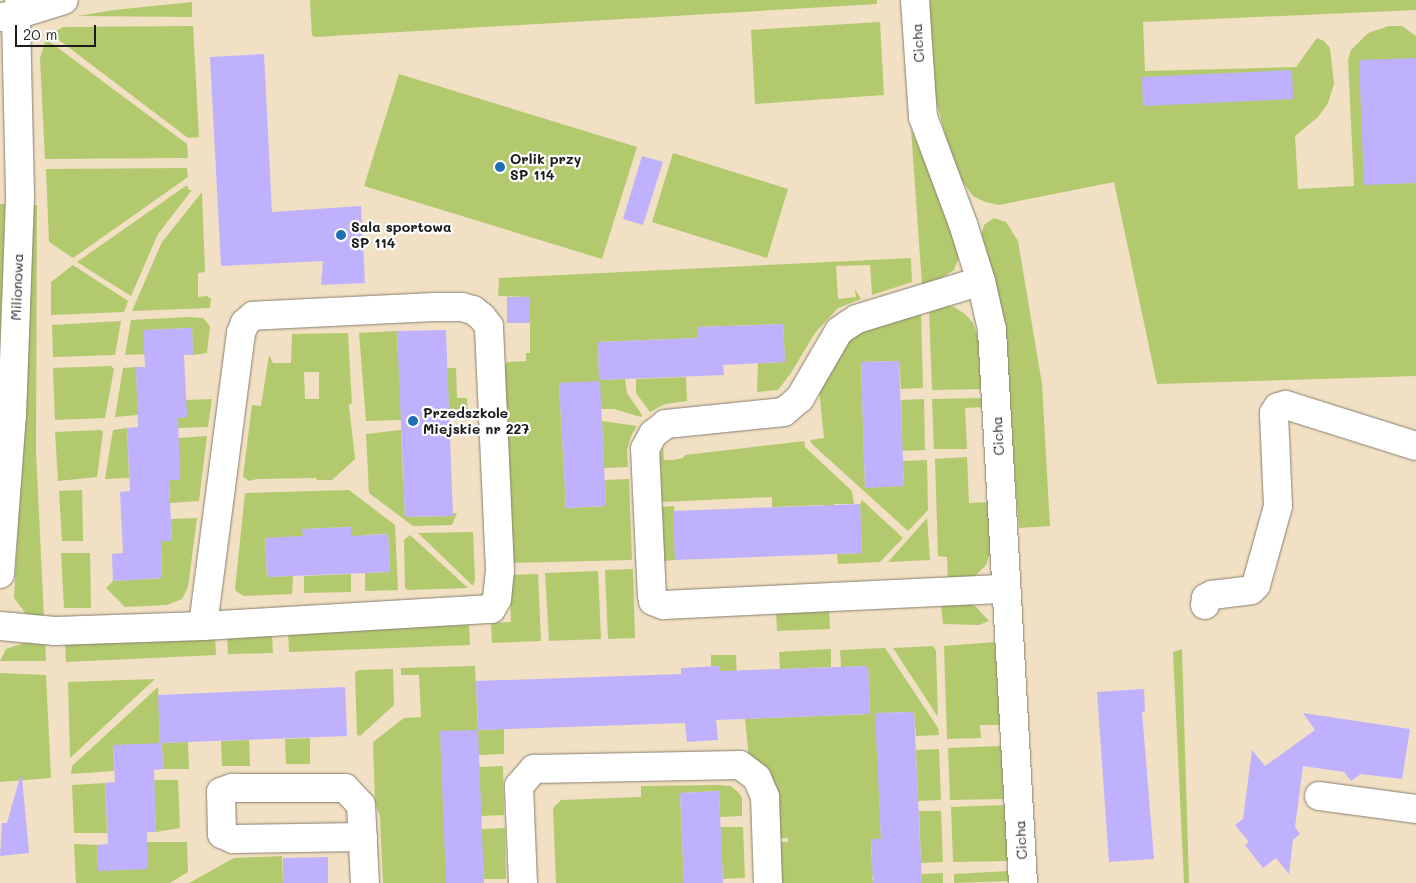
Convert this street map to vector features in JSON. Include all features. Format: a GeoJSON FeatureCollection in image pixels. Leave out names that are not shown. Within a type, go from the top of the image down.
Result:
{"type":"FeatureCollection","features":[{"type":"Feature","properties":{"kind":"street"},"geometry":{"type":"LineString","coordinates":[[12,11],[64,0]]}},
{"type":"Feature","properties":{"kind":"street","name":"Cicha"},"geometry":{"type":"LineString","coordinates":[[915,0],[923,117],[963,224],[981,281],[992,330],[1023,883]]}},
{"type":"Feature","properties":{"kind":"street","name":"Milionowa"},"geometry":{"type":"LineString","coordinates":[[0,574],[12,416],[10,160],[12,11]]}},
{"type":"Feature","properties":{"kind":"street"},"geometry":{"type":"LineString","coordinates":[[981,281],[856,319],[839,331],[800,398],[784,412],[666,424],[653,434],[645,449],[652,595],[653,601],[662,606],[1006,589]]}},
{"type":"Feature","properties":{"kind":"street"},"geometry":{"type":"LineString","coordinates":[[0,626],[54,631],[204,626],[491,608],[497,599],[500,570],[489,326],[482,317],[473,310],[462,307],[434,307],[253,316],[245,323],[241,333],[204,626]]}},
{"type":"Feature","properties":{"kind":"street"},"geometry":{"type":"LineString","coordinates":[[1205,605],[1206,598],[1212,595],[1251,590],[1256,585],[1278,506],[1274,414],[1278,407],[1286,405],[1416,446]]}},
{"type":"Feature","properties":{"kind":"street"},"geometry":{"type":"LineString","coordinates":[[524,883],[519,786],[534,770],[740,765],[757,778],[765,797],[768,883]]}},
{"type":"Feature","properties":{"kind":"street"},"geometry":{"type":"LineString","coordinates":[[363,837],[233,839],[222,834],[221,792],[232,788],[345,788],[361,805],[363,837],[365,883]]}},
{"type":"Feature","properties":{"kind":"street"},"geometry":{"type":"LineString","coordinates":[[1319,796],[1416,809]]}},
{"type":"Feature","properties":{"kind":"green space"},"geometry":{"type":"Polygon","coordinates":[[[310,0],[877,0],[877,4],[315,37],[312,35],[310,0]]]}},
{"type":"Feature","properties":{"kind":"green space"},"geometry":{"type":"Polygon","coordinates":[[[930,0],[1416,0],[1416,10],[1143,22],[1145,71],[1296,67],[1317,38],[1324,41],[1330,48],[1334,84],[1328,103],[1318,117],[1295,136],[1298,189],[1354,186],[1348,60],[1351,50],[1368,33],[1389,26],[1402,26],[1416,36],[1416,376],[1157,384],[1114,182],[999,205],[985,202],[973,196],[962,181],[947,141],[935,97],[930,51],[930,0]]]}},
{"type":"Feature","properties":{"kind":"green space"},"geometry":{"type":"Polygon","coordinates":[[[192,2],[192,17],[78,16],[114,10],[192,2]]]}},
{"type":"Feature","properties":{"kind":"green space"},"geometry":{"type":"Polygon","coordinates":[[[880,22],[884,95],[755,104],[751,30],[880,22]]]}},
{"type":"Feature","properties":{"kind":"green space"},"geometry":{"type":"Polygon","coordinates":[[[193,26],[199,137],[188,138],[51,34],[63,27],[193,26]]]}},
{"type":"Feature","properties":{"kind":"green space"},"geometry":{"type":"Polygon","coordinates":[[[46,39],[187,144],[188,158],[45,159],[40,58],[46,39]]]}},
{"type":"Feature","properties":{"kind":"green space","name":"Orlik przy SP 114"},"geometry":{"type":"Polygon","coordinates":[[[399,74],[637,147],[602,259],[364,186],[399,74]]]}},
{"type":"Feature","properties":{"kind":"green space"},"geometry":{"type":"Polygon","coordinates":[[[911,129],[951,224],[960,255],[954,270],[938,280],[922,285],[911,129]]]}},
{"type":"Feature","properties":{"kind":"green space"},"geometry":{"type":"Polygon","coordinates":[[[673,153],[788,189],[767,258],[652,222],[673,153]]]}},
{"type":"Feature","properties":{"kind":"green space"},"geometry":{"type":"Polygon","coordinates":[[[187,168],[188,177],[73,258],[49,242],[46,169],[187,168]]]}},
{"type":"Feature","properties":{"kind":"green space"},"geometry":{"type":"Polygon","coordinates":[[[187,185],[189,190],[192,190],[158,234],[131,296],[77,262],[187,185]]]}},
{"type":"Feature","properties":{"kind":"green space"},"geometry":{"type":"Polygon","coordinates":[[[202,192],[205,272],[198,273],[198,297],[207,296],[211,299],[210,308],[132,311],[162,242],[202,192]]]}},
{"type":"Feature","properties":{"kind":"green space"},"geometry":{"type":"Polygon","coordinates":[[[0,204],[5,204],[0,352],[0,204]]]}},
{"type":"Feature","properties":{"kind":"green space"},"geometry":{"type":"Polygon","coordinates":[[[34,205],[37,205],[36,451],[44,619],[26,614],[14,598],[34,205]]]}},
{"type":"Feature","properties":{"kind":"green space"},"geometry":{"type":"Polygon","coordinates":[[[994,218],[1006,222],[1018,241],[1042,384],[1050,526],[1019,528],[1004,343],[980,238],[984,225],[994,218]]]}},
{"type":"Feature","properties":{"kind":"green space"},"geometry":{"type":"Polygon","coordinates":[[[911,258],[912,282],[872,295],[870,265],[836,266],[838,299],[856,297],[855,289],[861,299],[838,308],[815,333],[791,373],[778,390],[757,392],[758,363],[785,362],[783,324],[697,327],[697,338],[598,342],[599,380],[625,379],[627,393],[642,415],[641,417],[614,409],[601,409],[559,383],[566,508],[606,506],[605,480],[629,479],[632,560],[510,563],[500,370],[507,362],[526,361],[526,353],[530,353],[530,297],[498,296],[499,278],[911,258]]]}},
{"type":"Feature","properties":{"kind":"green space"},"geometry":{"type":"Polygon","coordinates":[[[73,265],[128,301],[124,312],[51,315],[51,282],[73,265]]]}},
{"type":"Feature","properties":{"kind":"green space"},"geometry":{"type":"Polygon","coordinates":[[[942,305],[954,307],[965,314],[973,323],[980,343],[983,389],[932,390],[929,310],[942,305]]]}},
{"type":"Feature","properties":{"kind":"green space"},"geometry":{"type":"Polygon","coordinates":[[[921,313],[923,388],[901,389],[899,361],[861,362],[865,487],[904,486],[903,461],[927,460],[928,510],[908,531],[812,444],[810,440],[824,438],[819,389],[852,336],[921,313]]]}},
{"type":"Feature","properties":{"kind":"green space"},"geometry":{"type":"Polygon","coordinates":[[[203,318],[210,326],[207,353],[193,355],[192,328],[144,330],[145,354],[125,355],[131,320],[203,318]]]}},
{"type":"Feature","properties":{"kind":"green space"},"geometry":{"type":"Polygon","coordinates":[[[121,321],[115,355],[53,357],[52,325],[121,321]]]}},
{"type":"Feature","properties":{"kind":"green space"},"geometry":{"type":"Polygon","coordinates":[[[397,331],[398,357],[410,357],[401,420],[366,421],[359,333],[397,331]]]}},
{"type":"Feature","properties":{"kind":"green space"},"geometry":{"type":"Polygon","coordinates":[[[348,333],[352,403],[349,405],[355,459],[332,480],[317,480],[316,478],[257,479],[249,481],[243,477],[252,405],[261,406],[269,355],[273,363],[291,363],[292,334],[348,333]],[[304,372],[305,399],[319,399],[319,372],[304,372]]]}},
{"type":"Feature","properties":{"kind":"green space"},"geometry":{"type":"Polygon","coordinates":[[[111,366],[114,369],[105,418],[55,420],[53,368],[111,366]]]}},
{"type":"Feature","properties":{"kind":"green space"},"geometry":{"type":"Polygon","coordinates":[[[136,367],[138,415],[115,417],[123,368],[136,367]]]}},
{"type":"Feature","properties":{"kind":"green space"},"geometry":{"type":"Polygon","coordinates":[[[447,368],[456,368],[457,398],[467,398],[468,412],[457,412],[457,417],[449,417],[447,368]]]}},
{"type":"Feature","properties":{"kind":"green space"},"geometry":{"type":"Polygon","coordinates":[[[686,377],[687,401],[665,404],[650,412],[636,393],[636,379],[686,377]]]}},
{"type":"Feature","properties":{"kind":"green space"},"geometry":{"type":"Polygon","coordinates":[[[984,398],[984,407],[965,408],[967,449],[934,449],[932,399],[984,398]]]}},
{"type":"Feature","properties":{"kind":"green space"},"geometry":{"type":"Polygon","coordinates":[[[212,399],[208,427],[177,428],[177,418],[187,417],[185,400],[212,399]]]}},
{"type":"Feature","properties":{"kind":"green space"},"geometry":{"type":"Polygon","coordinates":[[[924,399],[925,450],[902,451],[901,400],[924,399]]]}},
{"type":"Feature","properties":{"kind":"green space"},"geometry":{"type":"Polygon","coordinates":[[[602,421],[637,426],[631,436],[627,450],[628,467],[604,468],[602,421]]]}},
{"type":"Feature","properties":{"kind":"green space"},"geometry":{"type":"Polygon","coordinates":[[[127,428],[129,478],[105,479],[113,430],[127,428]]]}},
{"type":"Feature","properties":{"kind":"green space"},"geometry":{"type":"Polygon","coordinates":[[[101,430],[103,432],[97,477],[58,481],[55,432],[101,430]]]}},
{"type":"Feature","properties":{"kind":"green space"},"geometry":{"type":"Polygon","coordinates":[[[401,430],[403,481],[414,481],[404,492],[405,517],[452,516],[452,513],[457,513],[452,525],[413,526],[369,493],[366,434],[401,430]]]}},
{"type":"Feature","properties":{"kind":"green space"},"geometry":{"type":"Polygon","coordinates":[[[207,436],[199,501],[170,503],[169,480],[179,480],[178,438],[207,436]]]}},
{"type":"Feature","properties":{"kind":"green space"},"geometry":{"type":"Polygon","coordinates":[[[804,441],[805,447],[852,491],[854,504],[834,504],[834,514],[823,515],[823,505],[772,507],[772,497],[662,502],[660,456],[663,446],[664,460],[674,460],[683,458],[685,455],[804,441]]]}},
{"type":"Feature","properties":{"kind":"green space"},"geometry":{"type":"Polygon","coordinates":[[[967,457],[969,503],[989,502],[992,548],[986,565],[973,578],[948,581],[947,557],[938,556],[935,459],[967,457]]]}},
{"type":"Feature","properties":{"kind":"green space"},"geometry":{"type":"Polygon","coordinates":[[[82,490],[83,541],[62,541],[59,491],[82,490]]]}},
{"type":"Feature","properties":{"kind":"green space"},"geometry":{"type":"Polygon","coordinates":[[[349,490],[395,525],[398,590],[365,591],[365,573],[390,572],[388,534],[364,535],[351,544],[351,527],[303,529],[303,544],[265,538],[267,577],[293,576],[292,594],[244,596],[237,592],[235,589],[245,493],[349,490]]]}},
{"type":"Feature","properties":{"kind":"green space"},"geometry":{"type":"Polygon","coordinates":[[[862,500],[903,538],[880,562],[838,564],[837,554],[862,553],[860,504],[862,500]]]}},
{"type":"Feature","properties":{"kind":"green space"},"geometry":{"type":"Polygon","coordinates":[[[674,506],[675,560],[664,561],[662,507],[674,506]]]}},
{"type":"Feature","properties":{"kind":"green space"},"geometry":{"type":"Polygon","coordinates":[[[197,518],[188,587],[182,599],[167,605],[125,607],[106,588],[113,581],[162,578],[161,541],[172,541],[171,519],[197,518]]]}},
{"type":"Feature","properties":{"kind":"green space"},"geometry":{"type":"Polygon","coordinates":[[[927,518],[930,560],[888,562],[927,518]]]}},
{"type":"Feature","properties":{"kind":"green space"},"geometry":{"type":"Polygon","coordinates":[[[473,532],[475,580],[473,586],[418,533],[473,532]]]}},
{"type":"Feature","properties":{"kind":"green space"},"geometry":{"type":"Polygon","coordinates":[[[410,535],[468,588],[408,590],[405,588],[404,540],[410,535]]]}},
{"type":"Feature","properties":{"kind":"green space"},"geometry":{"type":"Polygon","coordinates":[[[61,553],[90,553],[91,608],[64,608],[61,553]]]}},
{"type":"Feature","properties":{"kind":"green space"},"geometry":{"type":"Polygon","coordinates":[[[633,569],[635,638],[608,639],[605,570],[633,569]]]}},
{"type":"Feature","properties":{"kind":"green space"},"geometry":{"type":"Polygon","coordinates":[[[598,571],[601,639],[549,641],[545,573],[598,571]]]}},
{"type":"Feature","properties":{"kind":"green space"},"geometry":{"type":"Polygon","coordinates":[[[351,574],[351,592],[304,593],[304,576],[351,574]]]}},
{"type":"Feature","properties":{"kind":"green space"},"geometry":{"type":"Polygon","coordinates":[[[538,574],[541,641],[492,643],[491,623],[511,622],[509,575],[538,574]]]}},
{"type":"Feature","properties":{"kind":"green space"},"geometry":{"type":"Polygon","coordinates":[[[964,602],[975,606],[989,621],[979,625],[943,624],[941,604],[964,602]]]}},
{"type":"Feature","properties":{"kind":"green space"},"geometry":{"type":"Polygon","coordinates":[[[829,610],[830,629],[777,631],[776,613],[829,610]]]}},
{"type":"Feature","properties":{"kind":"green space"},"geometry":{"type":"Polygon","coordinates":[[[469,625],[470,645],[289,652],[288,632],[469,625]]]}},
{"type":"Feature","properties":{"kind":"green space"},"geometry":{"type":"Polygon","coordinates":[[[272,633],[273,653],[228,654],[227,634],[272,633]]]}},
{"type":"Feature","properties":{"kind":"green space"},"geometry":{"type":"Polygon","coordinates":[[[215,635],[216,655],[66,662],[65,641],[215,635]]]}},
{"type":"Feature","properties":{"kind":"green space"},"geometry":{"type":"Polygon","coordinates":[[[45,641],[46,661],[0,661],[6,649],[24,643],[45,641]]]}},
{"type":"Feature","properties":{"kind":"green space"},"geometry":{"type":"Polygon","coordinates":[[[995,642],[1000,725],[980,725],[981,738],[947,739],[944,646],[995,642]]]}},
{"type":"Feature","properties":{"kind":"green space"},"geometry":{"type":"Polygon","coordinates":[[[933,646],[936,651],[938,717],[893,648],[933,646]]]}},
{"type":"Feature","properties":{"kind":"green space"},"geometry":{"type":"Polygon","coordinates":[[[885,648],[938,728],[939,735],[916,736],[914,712],[876,713],[881,839],[871,840],[872,865],[882,865],[882,875],[872,876],[873,883],[777,883],[776,842],[788,842],[788,838],[775,838],[749,759],[745,719],[870,714],[868,666],[841,667],[840,650],[885,648]]]}},
{"type":"Feature","properties":{"kind":"green space"},"geometry":{"type":"Polygon","coordinates":[[[831,649],[831,667],[780,669],[779,652],[831,649]]]}},
{"type":"Feature","properties":{"kind":"green space"},"geometry":{"type":"Polygon","coordinates":[[[1182,649],[1189,883],[1184,883],[1173,652],[1182,649]]]}},
{"type":"Feature","properties":{"kind":"green space"},"geometry":{"type":"Polygon","coordinates":[[[711,655],[736,655],[738,707],[721,705],[719,666],[711,666],[711,655]]]}},
{"type":"Feature","properties":{"kind":"green space"},"geometry":{"type":"Polygon","coordinates":[[[475,666],[478,730],[504,729],[504,754],[479,755],[446,883],[383,883],[380,816],[375,802],[373,742],[404,718],[421,717],[419,675],[401,675],[401,668],[475,666]]]}},
{"type":"Feature","properties":{"kind":"green space"},"geometry":{"type":"Polygon","coordinates":[[[393,669],[394,705],[360,736],[357,735],[355,672],[359,670],[393,669]]]}},
{"type":"Feature","properties":{"kind":"green space"},"geometry":{"type":"Polygon","coordinates":[[[0,673],[46,675],[51,778],[0,782],[0,673]]]}},
{"type":"Feature","properties":{"kind":"green space"},"geometry":{"type":"Polygon","coordinates":[[[155,679],[70,758],[68,682],[155,679]]]}},
{"type":"Feature","properties":{"kind":"green space"},"geometry":{"type":"Polygon","coordinates":[[[158,687],[160,744],[113,746],[114,771],[71,774],[72,766],[158,687]]]}},
{"type":"Feature","properties":{"kind":"green space"},"geometry":{"type":"Polygon","coordinates":[[[310,738],[310,764],[286,764],[285,739],[310,738]]]}},
{"type":"Feature","properties":{"kind":"green space"},"geometry":{"type":"Polygon","coordinates":[[[249,740],[250,766],[222,766],[221,741],[249,740]]]}},
{"type":"Feature","properties":{"kind":"green space"},"geometry":{"type":"Polygon","coordinates":[[[188,742],[189,769],[163,769],[162,743],[188,742]]]}},
{"type":"Feature","properties":{"kind":"green space"},"geometry":{"type":"Polygon","coordinates":[[[1001,746],[1004,799],[950,800],[948,748],[1001,746]]]}},
{"type":"Feature","properties":{"kind":"green space"},"geometry":{"type":"Polygon","coordinates":[[[939,749],[941,800],[918,801],[916,750],[939,749]]]}},
{"type":"Feature","properties":{"kind":"green space"},"geometry":{"type":"Polygon","coordinates":[[[503,766],[504,815],[481,816],[479,767],[503,766]]]}},
{"type":"Feature","properties":{"kind":"green space"},"geometry":{"type":"Polygon","coordinates":[[[154,780],[178,780],[180,828],[156,832],[154,780]]]}},
{"type":"Feature","properties":{"kind":"green space"},"geometry":{"type":"Polygon","coordinates":[[[105,783],[107,833],[74,833],[72,785],[105,783]]]}},
{"type":"Feature","properties":{"kind":"green space"},"geometry":{"type":"Polygon","coordinates":[[[641,786],[731,786],[739,793],[742,798],[742,816],[720,817],[719,791],[680,793],[684,883],[556,883],[553,808],[561,800],[641,797],[641,786]]]}},
{"type":"Feature","properties":{"kind":"green space"},"geometry":{"type":"Polygon","coordinates":[[[1005,805],[1008,861],[953,862],[951,807],[1005,805]]]}},
{"type":"Feature","properties":{"kind":"green space"},"geometry":{"type":"Polygon","coordinates":[[[919,811],[941,811],[943,862],[921,863],[919,811]]]}},
{"type":"Feature","properties":{"kind":"green space"},"geometry":{"type":"Polygon","coordinates":[[[720,827],[743,827],[745,878],[723,879],[720,827]]]}},
{"type":"Feature","properties":{"kind":"green space"},"geometry":{"type":"Polygon","coordinates":[[[505,828],[506,879],[484,879],[481,829],[505,828]]]}},
{"type":"Feature","properties":{"kind":"green space"},"geometry":{"type":"Polygon","coordinates":[[[147,842],[187,842],[188,872],[170,883],[76,883],[74,844],[97,845],[98,870],[147,842]]]}},
{"type":"Feature","properties":{"kind":"green space"},"geometry":{"type":"Polygon","coordinates":[[[282,856],[283,883],[189,883],[234,858],[282,856]]]}},
{"type":"Feature","properties":{"kind":"green space"},"geometry":{"type":"Polygon","coordinates":[[[1009,871],[1009,881],[954,883],[954,874],[1009,871]]]}},
{"type":"Feature","properties":{"kind":"green space"},"geometry":{"type":"Polygon","coordinates":[[[943,873],[943,883],[922,883],[921,874],[943,873]]]}},
{"type":"Feature","properties":{"kind":"building"},"geometry":{"type":"Polygon","coordinates":[[[264,54],[272,212],[361,206],[365,283],[321,285],[323,261],[221,266],[210,57],[264,54]]]}},
{"type":"Feature","properties":{"kind":"building"},"geometry":{"type":"Polygon","coordinates":[[[1416,58],[1416,183],[1364,185],[1359,60],[1416,58]]]}},
{"type":"Feature","properties":{"kind":"building"},"geometry":{"type":"Polygon","coordinates":[[[1292,70],[1293,99],[1143,106],[1142,77],[1292,70]]]}},
{"type":"Feature","properties":{"kind":"building"},"geometry":{"type":"Polygon","coordinates":[[[642,156],[663,162],[643,225],[623,219],[642,156]]]}},
{"type":"Feature","properties":{"kind":"building"},"geometry":{"type":"Polygon","coordinates":[[[507,297],[530,297],[530,323],[507,323],[507,297]]]}},
{"type":"Feature","properties":{"kind":"building"},"geometry":{"type":"Polygon","coordinates":[[[783,324],[785,362],[723,365],[724,375],[599,380],[598,342],[697,338],[697,327],[783,324]]]}},
{"type":"Feature","properties":{"kind":"building"},"geometry":{"type":"Polygon","coordinates":[[[192,328],[193,355],[184,355],[187,417],[178,418],[180,480],[169,480],[172,541],[161,541],[162,578],[113,581],[112,554],[123,553],[120,492],[130,491],[127,428],[138,427],[136,367],[145,367],[143,330],[192,328]]]}},
{"type":"Feature","properties":{"kind":"building"},"geometry":{"type":"Polygon","coordinates":[[[446,330],[453,516],[405,517],[397,331],[446,330]]]}},
{"type":"Feature","properties":{"kind":"building"},"geometry":{"type":"Polygon","coordinates":[[[899,361],[904,486],[865,488],[861,362],[899,361]]]}},
{"type":"Feature","properties":{"kind":"building"},"geometry":{"type":"Polygon","coordinates":[[[600,381],[606,506],[566,508],[559,383],[600,381]]]}},
{"type":"Feature","properties":{"kind":"building"},"geometry":{"type":"Polygon","coordinates":[[[860,504],[862,553],[675,560],[673,511],[860,504]]]}},
{"type":"Feature","properties":{"kind":"building"},"geometry":{"type":"Polygon","coordinates":[[[351,527],[351,536],[388,534],[390,572],[267,577],[265,538],[303,536],[302,529],[351,527]]]}},
{"type":"Feature","properties":{"kind":"building"},"geometry":{"type":"Polygon","coordinates":[[[719,666],[720,671],[868,666],[870,714],[716,720],[718,740],[687,742],[685,723],[478,730],[476,681],[681,674],[681,668],[719,666]]]}},
{"type":"Feature","properties":{"kind":"building"},"geometry":{"type":"Polygon","coordinates":[[[345,687],[347,736],[160,743],[158,695],[345,687]]]}},
{"type":"Feature","properties":{"kind":"building"},"geometry":{"type":"Polygon","coordinates":[[[1144,689],[1145,712],[1142,712],[1154,859],[1109,862],[1097,692],[1144,689]]]}},
{"type":"Feature","properties":{"kind":"building"},"geometry":{"type":"Polygon","coordinates":[[[914,712],[922,883],[873,883],[871,839],[881,839],[875,713],[914,712]]]}},
{"type":"Feature","properties":{"kind":"building"},"geometry":{"type":"Polygon","coordinates":[[[1303,713],[1410,729],[1402,779],[1361,774],[1351,781],[1344,772],[1303,766],[1295,827],[1300,834],[1293,840],[1289,874],[1276,858],[1263,868],[1245,845],[1249,842],[1235,825],[1243,819],[1252,750],[1265,766],[1315,730],[1303,713]]]}},
{"type":"Feature","properties":{"kind":"building"},"geometry":{"type":"Polygon","coordinates":[[[478,730],[484,883],[446,883],[440,731],[478,730]]]}},
{"type":"Feature","properties":{"kind":"building"},"geometry":{"type":"Polygon","coordinates":[[[162,743],[163,769],[154,770],[156,832],[147,832],[148,869],[98,871],[97,845],[108,844],[105,783],[115,782],[113,745],[162,743]]]}},
{"type":"Feature","properties":{"kind":"building"},"geometry":{"type":"Polygon","coordinates":[[[20,777],[22,777],[29,853],[0,856],[2,823],[7,823],[20,777]]]}},
{"type":"Feature","properties":{"kind":"building"},"geometry":{"type":"Polygon","coordinates":[[[719,791],[723,883],[684,883],[680,793],[719,791]]]}},
{"type":"Feature","properties":{"kind":"building"},"geometry":{"type":"Polygon","coordinates":[[[328,857],[328,883],[283,883],[283,858],[328,857]]]}},
{"type":"Feature","properties":{"kind":"place","name":"Orlik przy SP 114"},"geometry":{"type":"Point","coordinates":[500,167]}},
{"type":"Feature","properties":{"kind":"place","name":"Sala sportowa SP 114"},"geometry":{"type":"Point","coordinates":[341,235]}},
{"type":"Feature","properties":{"kind":"place","name":"Przedszkole Miejskie nr 227"},"geometry":{"type":"Point","coordinates":[413,421]}}]}
